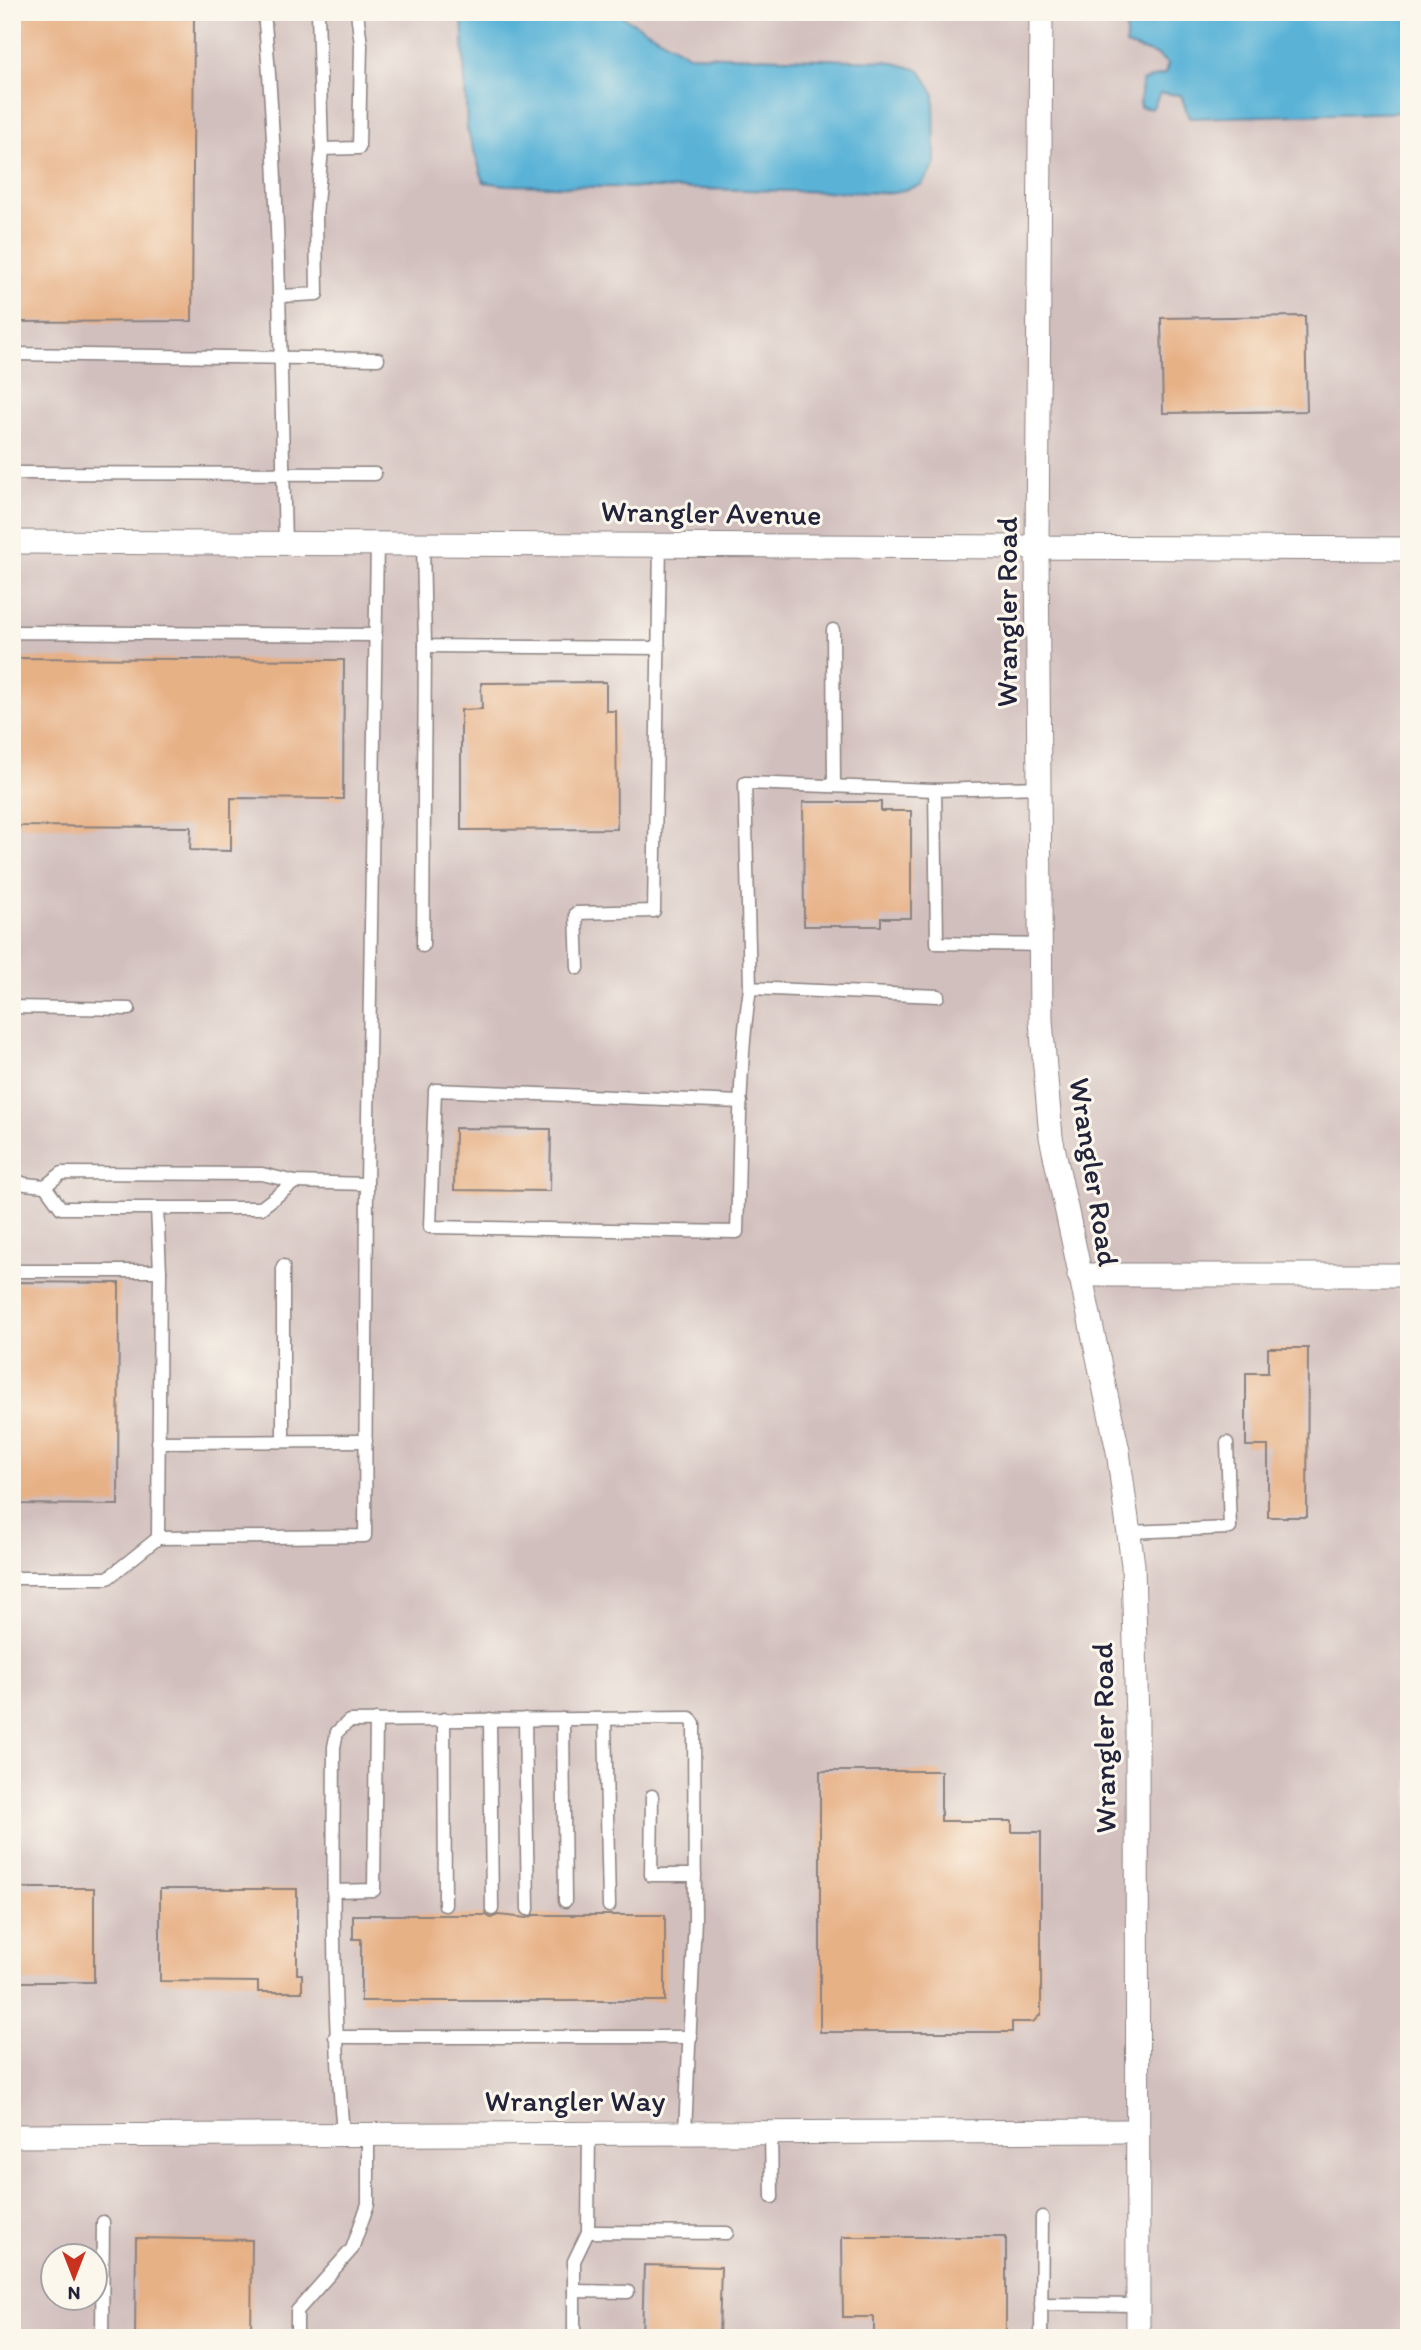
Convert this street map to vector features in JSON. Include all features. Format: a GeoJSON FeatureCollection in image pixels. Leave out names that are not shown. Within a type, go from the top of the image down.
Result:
{"type":"FeatureCollection","features":[{"type":"Feature","properties":{"kind":"street","name":"Wrangler Road"},"geometry":{"type":"LineString","coordinates":[[1041,12],[1038,548],[1041,1021],[1051,1137],[1118,1451],[1133,1565],[1137,1722],[1138,2338]]}},
{"type":"Feature","properties":{"kind":"street","name":"Wrangler Avenue"},"geometry":{"type":"LineString","coordinates":[[12,542],[424,542],[1409,550]]}},
{"type":"Feature","properties":{"kind":"street"},"geometry":{"type":"LineString","coordinates":[[1079,1275],[1409,1275]]}},
{"type":"Feature","properties":{"kind":"street","name":"Wrangler Way"},"geometry":{"type":"LineString","coordinates":[[12,2136],[1138,2131]]}},
{"type":"Feature","properties":{"kind":"lane"},"geometry":{"type":"LineString","coordinates":[[264,12],[275,131],[283,358],[285,542]]}},
{"type":"Feature","properties":{"kind":"lane"},"geometry":{"type":"LineString","coordinates":[[281,296],[317,294],[316,215],[322,149],[318,12]]}},
{"type":"Feature","properties":{"kind":"lane"},"geometry":{"type":"LineString","coordinates":[[322,149],[359,148],[361,45],[357,12]]}},
{"type":"Feature","properties":{"kind":"lane"},"geometry":{"type":"LineString","coordinates":[[12,354],[378,359]]}},
{"type":"Feature","properties":{"kind":"lane"},"geometry":{"type":"LineString","coordinates":[[12,473],[375,474]]}},
{"type":"Feature","properties":{"kind":"lane"},"geometry":{"type":"LineString","coordinates":[[12,1578],[108,1578],[159,1538],[365,1536],[373,635],[377,542]]}},
{"type":"Feature","properties":{"kind":"lane"},"geometry":{"type":"LineString","coordinates":[[424,542],[424,946]]}},
{"type":"Feature","properties":{"kind":"lane"},"geometry":{"type":"LineString","coordinates":[[578,968],[576,913],[654,911],[660,544]]}},
{"type":"Feature","properties":{"kind":"lane"},"geometry":{"type":"LineString","coordinates":[[834,630],[834,786]]}},
{"type":"Feature","properties":{"kind":"lane"},"geometry":{"type":"LineString","coordinates":[[12,636],[15,632],[373,635]]}},
{"type":"Feature","properties":{"kind":"lane"},"geometry":{"type":"LineString","coordinates":[[425,646],[659,648]]}},
{"type":"Feature","properties":{"kind":"lane"},"geometry":{"type":"LineString","coordinates":[[741,1102],[435,1090],[430,1227],[737,1231],[741,1102],[742,1042],[750,988],[745,783],[935,790],[1039,787]]}},
{"type":"Feature","properties":{"kind":"lane"},"geometry":{"type":"LineString","coordinates":[[935,790],[937,943],[1041,945]]}},
{"type":"Feature","properties":{"kind":"lane"},"geometry":{"type":"LineString","coordinates":[[750,988],[938,996]]}},
{"type":"Feature","properties":{"kind":"lane"},"geometry":{"type":"LineString","coordinates":[[12,1007],[130,1009]]}},
{"type":"Feature","properties":{"kind":"lane"},"geometry":{"type":"LineString","coordinates":[[12,1179],[24,1184],[45,1186],[62,1173],[262,1174],[295,1182],[367,1184]]}},
{"type":"Feature","properties":{"kind":"lane"},"geometry":{"type":"LineString","coordinates":[[45,1186],[61,1208],[261,1208],[295,1182]]}},
{"type":"Feature","properties":{"kind":"lane"},"geometry":{"type":"LineString","coordinates":[[157,1208],[160,1271],[159,1538]]}},
{"type":"Feature","properties":{"kind":"lane"},"geometry":{"type":"LineString","coordinates":[[283,1440],[284,1266]]}},
{"type":"Feature","properties":{"kind":"lane"},"geometry":{"type":"LineString","coordinates":[[12,1271],[160,1271]]}},
{"type":"Feature","properties":{"kind":"lane"},"geometry":{"type":"LineString","coordinates":[[159,1442],[366,1441]]}},
{"type":"Feature","properties":{"kind":"lane"},"geometry":{"type":"LineString","coordinates":[[1128,1532],[1230,1528],[1227,1443]]}},
{"type":"Feature","properties":{"kind":"lane"},"geometry":{"type":"LineString","coordinates":[[563,1718],[565,1901]]}},
{"type":"Feature","properties":{"kind":"lane"},"geometry":{"type":"LineString","coordinates":[[343,2134],[335,2037],[333,1891],[334,1747],[337,1732],[349,1721],[563,1718],[690,1718],[694,1724],[695,1875],[691,2037],[685,2133]]}},
{"type":"Feature","properties":{"kind":"lane"},"geometry":{"type":"LineString","coordinates":[[605,1718],[609,1906]]}},
{"type":"Feature","properties":{"kind":"lane"},"geometry":{"type":"LineString","coordinates":[[444,1719],[445,1905]]}},
{"type":"Feature","properties":{"kind":"lane"},"geometry":{"type":"LineString","coordinates":[[490,1719],[492,1909]]}},
{"type":"Feature","properties":{"kind":"lane"},"geometry":{"type":"LineString","coordinates":[[525,1719],[528,1909]]}},
{"type":"Feature","properties":{"kind":"lane"},"geometry":{"type":"LineString","coordinates":[[333,1891],[374,1889],[376,1720]]}},
{"type":"Feature","properties":{"kind":"lane"},"geometry":{"type":"LineString","coordinates":[[652,1796],[651,1875],[695,1875]]}},
{"type":"Feature","properties":{"kind":"lane"},"geometry":{"type":"LineString","coordinates":[[335,2037],[691,2037]]}},
{"type":"Feature","properties":{"kind":"lane"},"geometry":{"type":"LineString","coordinates":[[771,2132],[772,2197]]}},
{"type":"Feature","properties":{"kind":"lane"},"geometry":{"type":"LineString","coordinates":[[574,2338],[573,2261],[588,2232],[589,2133]]}},
{"type":"Feature","properties":{"kind":"lane"},"geometry":{"type":"LineString","coordinates":[[297,2338],[297,2311],[352,2249],[368,2204],[368,2134]]}},
{"type":"Feature","properties":{"kind":"lane"},"geometry":{"type":"LineString","coordinates":[[1041,2338],[1042,2217]]}},
{"type":"Feature","properties":{"kind":"lane"},"geometry":{"type":"LineString","coordinates":[[102,2338],[103,2222]]}},
{"type":"Feature","properties":{"kind":"lane"},"geometry":{"type":"LineString","coordinates":[[588,2232],[727,2233]]}},
{"type":"Feature","properties":{"kind":"lane"},"geometry":{"type":"LineString","coordinates":[[573,2291],[628,2292]]}},
{"type":"Feature","properties":{"kind":"lane"},"geometry":{"type":"LineString","coordinates":[[1041,2304],[1138,2305]]}},
{"type":"Feature","properties":{"kind":"shaded area"},"geometry":{"type":"Polygon","coordinates":[[[12,12],[1409,12],[1409,2338],[12,2338],[12,12]]]}},
{"type":"Feature","properties":{"kind":"water"},"geometry":{"type":"Polygon","coordinates":[[[462,12],[615,12],[689,55],[887,61],[920,70],[934,93],[935,166],[921,185],[894,193],[506,185],[484,182],[467,129],[462,12]]]}},
{"type":"Feature","properties":{"kind":"water"},"geometry":{"type":"Polygon","coordinates":[[[1126,12],[1409,12],[1409,112],[1189,118],[1181,95],[1160,93],[1152,109],[1140,107],[1142,81],[1165,74],[1168,64],[1157,55],[1126,45],[1126,12]]]}},
{"type":"Feature","properties":{"kind":"building"},"geometry":{"type":"Polygon","coordinates":[[[12,12],[194,12],[192,321],[12,322],[12,12]]]}},
{"type":"Feature","properties":{"kind":"building"},"geometry":{"type":"Polygon","coordinates":[[[1305,316],[1307,411],[1163,413],[1161,318],[1305,316]]]}},
{"type":"Feature","properties":{"kind":"building"},"geometry":{"type":"Polygon","coordinates":[[[12,658],[344,660],[343,799],[231,798],[231,851],[190,850],[191,827],[12,826],[12,658]]]}},
{"type":"Feature","properties":{"kind":"building"},"geometry":{"type":"Polygon","coordinates":[[[606,682],[606,711],[616,711],[617,829],[461,830],[461,710],[482,709],[481,683],[606,682]]]}},
{"type":"Feature","properties":{"kind":"building"},"geometry":{"type":"Polygon","coordinates":[[[803,802],[881,802],[881,811],[911,811],[911,918],[881,918],[881,926],[804,926],[803,802]]]}},
{"type":"Feature","properties":{"kind":"building"},"geometry":{"type":"Polygon","coordinates":[[[455,1128],[551,1129],[550,1191],[454,1190],[455,1128]]]}},
{"type":"Feature","properties":{"kind":"building"},"geometry":{"type":"Polygon","coordinates":[[[12,1282],[119,1283],[118,1505],[12,1504],[12,1282]]]}},
{"type":"Feature","properties":{"kind":"building"},"geometry":{"type":"Polygon","coordinates":[[[1268,1348],[1308,1348],[1307,1517],[1268,1517],[1268,1446],[1246,1446],[1246,1373],[1268,1373],[1268,1348]]]}},
{"type":"Feature","properties":{"kind":"building"},"geometry":{"type":"Polygon","coordinates":[[[820,1771],[941,1771],[941,1821],[1012,1821],[1012,1832],[1041,1832],[1041,2014],[1033,2022],[1012,2022],[1012,2032],[820,2032],[820,1771]]]}},
{"type":"Feature","properties":{"kind":"building"},"geometry":{"type":"Polygon","coordinates":[[[12,1888],[94,1888],[94,1982],[12,1982],[12,1888]]]}},
{"type":"Feature","properties":{"kind":"building"},"geometry":{"type":"Polygon","coordinates":[[[160,1889],[297,1889],[297,1974],[302,1974],[302,1992],[258,1992],[258,1982],[160,1981],[160,1889]]]}},
{"type":"Feature","properties":{"kind":"building"},"geometry":{"type":"Polygon","coordinates":[[[353,1915],[486,1915],[491,1918],[498,1915],[527,1918],[534,1915],[665,1915],[665,2001],[361,2001],[361,1939],[353,1939],[353,1915]]]}},
{"type":"Feature","properties":{"kind":"building"},"geometry":{"type":"Polygon","coordinates":[[[842,2237],[1006,2237],[1006,2338],[874,2338],[874,2317],[843,2317],[842,2237]]]}},
{"type":"Feature","properties":{"kind":"building"},"geometry":{"type":"Polygon","coordinates":[[[136,2238],[252,2240],[251,2338],[135,2338],[136,2238]]]}},
{"type":"Feature","properties":{"kind":"building"},"geometry":{"type":"Polygon","coordinates":[[[644,2265],[721,2267],[719,2338],[642,2338],[644,2265]]]}}]}
